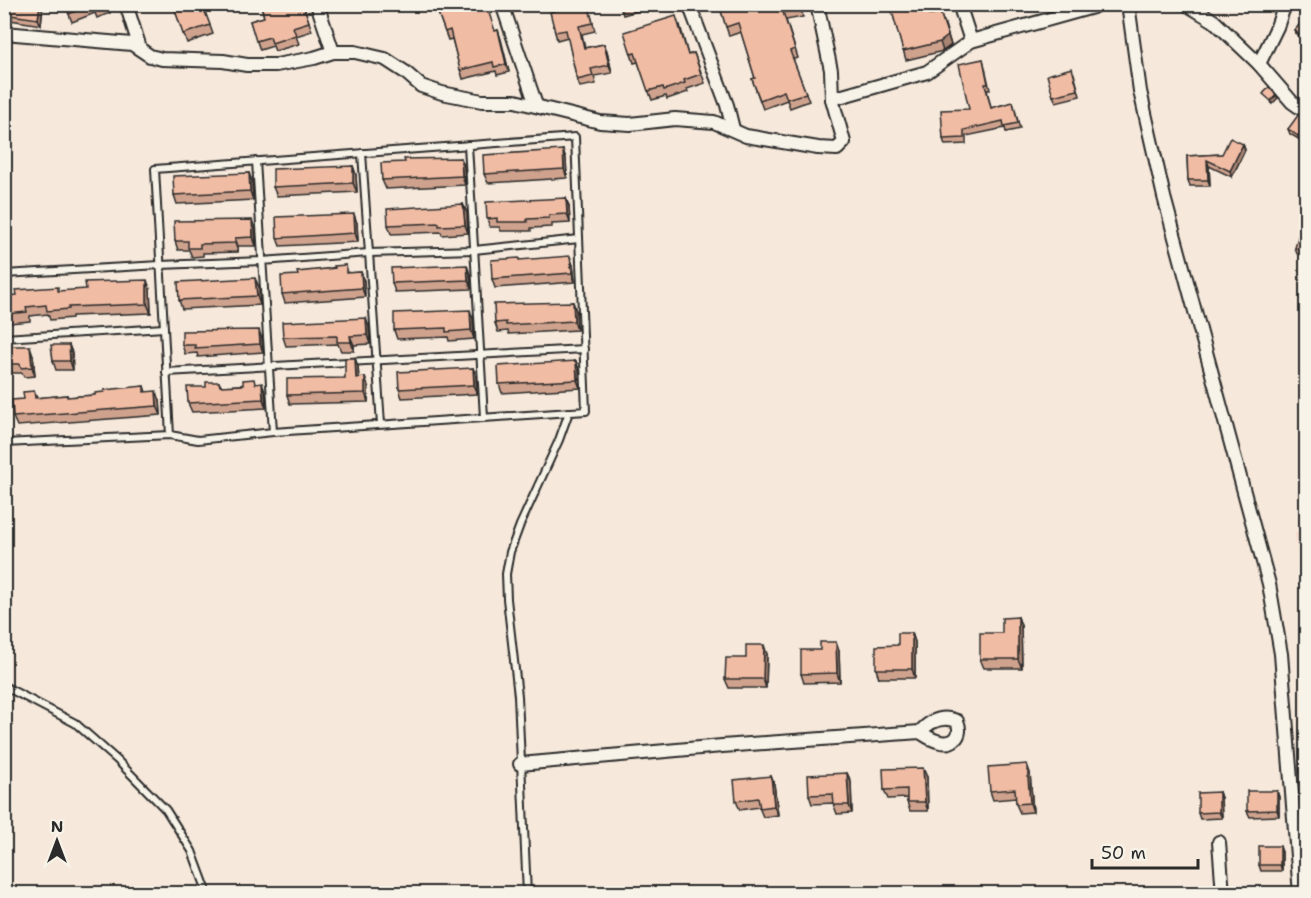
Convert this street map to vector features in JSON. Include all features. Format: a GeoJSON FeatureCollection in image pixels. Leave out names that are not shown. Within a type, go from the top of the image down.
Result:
{"type":"FeatureCollection","features":[{"type":"Feature","properties":{"kind":"street"},"geometry":{"type":"LineString","coordinates":[[126,4],[140,48]]}},
{"type":"Feature","properties":{"kind":"street"},"geometry":{"type":"LineString","coordinates":[[317,4],[333,52]]}},
{"type":"Feature","properties":{"kind":"street"},"geometry":{"type":"LineString","coordinates":[[502,4],[536,105]]}},
{"type":"Feature","properties":{"kind":"street"},"geometry":{"type":"LineString","coordinates":[[689,4],[728,105],[733,129]]}},
{"type":"Feature","properties":{"kind":"street"},"geometry":{"type":"LineString","coordinates":[[4,33],[132,44],[150,56],[162,59],[276,65],[333,52],[355,52],[385,59],[421,86],[435,92],[482,101],[515,101],[600,122],[630,124],[675,119],[714,122],[746,136],[837,149],[844,142],[832,99],[831,70],[817,4]]}},
{"type":"Feature","properties":{"kind":"street"},"geometry":{"type":"LineString","coordinates":[[959,4],[971,40]]}},
{"type":"Feature","properties":{"kind":"street"},"geometry":{"type":"LineString","coordinates":[[1128,4],[1140,91],[1159,178],[1195,318],[1269,584],[1281,654],[1301,831],[1300,894]]}},
{"type":"Feature","properties":{"kind":"street"},"geometry":{"type":"LineString","coordinates":[[1186,4],[1214,21],[1259,64],[1292,102],[1306,112]]}},
{"type":"Feature","properties":{"kind":"street"},"geometry":{"type":"LineString","coordinates":[[1259,64],[1277,27],[1285,4]]}},
{"type":"Feature","properties":{"kind":"street"},"geometry":{"type":"LineString","coordinates":[[832,99],[927,72],[971,40],[1094,7]]}},
{"type":"Feature","properties":{"kind":"street"},"geometry":{"type":"LineString","coordinates":[[520,764],[722,746],[920,732]]}},
{"type":"Feature","properties":{"kind":"street"},"geometry":{"type":"LineString","coordinates":[[1219,842],[1223,894]]}},
{"type":"Feature","properties":{"kind":"lane"},"geometry":{"type":"LineString","coordinates":[[4,443],[170,435],[198,440],[273,432],[586,411],[575,137],[155,169],[170,435]]}},
{"type":"Feature","properties":{"kind":"lane"},"geometry":{"type":"LineString","coordinates":[[468,145],[484,417]]}},
{"type":"Feature","properties":{"kind":"lane"},"geometry":{"type":"LineString","coordinates":[[362,153],[381,424]]}},
{"type":"Feature","properties":{"kind":"lane"},"geometry":{"type":"LineString","coordinates":[[256,161],[273,432]]}},
{"type":"Feature","properties":{"kind":"lane"},"geometry":{"type":"LineString","coordinates":[[4,274],[262,261],[369,253],[474,250],[579,239]]}},
{"type":"Feature","properties":{"kind":"lane"},"geometry":{"type":"LineString","coordinates":[[4,338],[164,328]]}},
{"type":"Feature","properties":{"kind":"lane"},"geometry":{"type":"LineString","coordinates":[[166,372],[584,349]]}},
{"type":"Feature","properties":{"kind":"lane"},"geometry":{"type":"LineString","coordinates":[[527,894],[518,696],[506,574],[510,552],[520,525],[560,440],[569,412]]}},
{"type":"Feature","properties":{"kind":"lane"},"geometry":{"type":"LineString","coordinates":[[4,686],[75,723],[117,760],[166,810],[192,851],[208,894]]}},
{"type":"Feature","properties":{"kind":"shaded area"},"geometry":{"type":"Polygon","coordinates":[[[1306,531],[1306,632],[1295,532],[1306,531]]]}},
{"type":"Feature","properties":{"kind":"building"},"geometry":{"type":"Polygon","coordinates":[[[4,4],[40,4],[38,19],[4,14],[4,4]]]}},
{"type":"Feature","properties":{"kind":"building"},"geometry":{"type":"Polygon","coordinates":[[[65,4],[92,4],[69,14],[65,4]]]}},
{"type":"Feature","properties":{"kind":"building"},"geometry":{"type":"Polygon","coordinates":[[[92,4],[107,4],[107,5],[94,10],[92,4]]]}},
{"type":"Feature","properties":{"kind":"building"},"geometry":{"type":"Polygon","coordinates":[[[173,4],[202,4],[210,25],[183,34],[173,4]]]}},
{"type":"Feature","properties":{"kind":"building"},"geometry":{"type":"Polygon","coordinates":[[[261,4],[303,4],[309,22],[293,27],[296,35],[272,43],[270,37],[256,41],[250,21],[264,17],[261,4]]]}},
{"type":"Feature","properties":{"kind":"building"},"geometry":{"type":"Polygon","coordinates":[[[451,4],[486,4],[495,31],[498,30],[506,64],[494,67],[493,62],[460,70],[450,30],[445,32],[437,10],[451,4]]]}},
{"type":"Feature","properties":{"kind":"building"},"geometry":{"type":"Polygon","coordinates":[[[588,4],[593,23],[579,26],[584,48],[604,44],[609,65],[591,69],[593,76],[577,80],[566,30],[555,32],[550,12],[588,4]]]}},
{"type":"Feature","properties":{"kind":"building"},"geometry":{"type":"Polygon","coordinates":[[[620,4],[638,4],[621,9],[620,4]]]}},
{"type":"Feature","properties":{"kind":"building"},"geometry":{"type":"Polygon","coordinates":[[[719,4],[799,4],[800,9],[783,12],[795,49],[790,51],[806,93],[787,99],[784,91],[760,100],[752,79],[755,78],[738,23],[726,27],[719,4]]]}},
{"type":"Feature","properties":{"kind":"building"},"geometry":{"type":"Polygon","coordinates":[[[890,4],[926,4],[929,15],[940,12],[948,36],[940,42],[903,51],[890,4]]]}},
{"type":"Feature","properties":{"kind":"building"},"geometry":{"type":"Polygon","coordinates":[[[676,16],[688,55],[694,53],[701,74],[684,80],[685,83],[664,90],[663,87],[648,91],[635,53],[631,54],[624,32],[676,16]]]}},
{"type":"Feature","properties":{"kind":"building"},"geometry":{"type":"Polygon","coordinates":[[[1306,17],[1306,44],[1295,30],[1306,17]]]}},
{"type":"Feature","properties":{"kind":"building"},"geometry":{"type":"Polygon","coordinates":[[[983,59],[988,84],[985,84],[991,108],[1013,102],[1018,123],[1004,126],[1003,121],[964,130],[964,138],[943,139],[941,110],[969,109],[959,64],[983,59]]]}},
{"type":"Feature","properties":{"kind":"building"},"geometry":{"type":"Polygon","coordinates":[[[1072,68],[1078,90],[1053,96],[1047,75],[1072,68]]]}},
{"type":"Feature","properties":{"kind":"building"},"geometry":{"type":"Polygon","coordinates":[[[1269,87],[1276,95],[1271,101],[1263,94],[1269,87]]]}},
{"type":"Feature","properties":{"kind":"building"},"geometry":{"type":"Polygon","coordinates":[[[1299,114],[1306,115],[1306,132],[1302,129],[1298,136],[1288,129],[1299,114]]]}},
{"type":"Feature","properties":{"kind":"building"},"geometry":{"type":"Polygon","coordinates":[[[1230,138],[1243,144],[1230,171],[1207,160],[1208,180],[1188,180],[1187,156],[1222,154],[1230,138]]]}},
{"type":"Feature","properties":{"kind":"building"},"geometry":{"type":"Polygon","coordinates":[[[563,150],[564,169],[484,174],[483,155],[563,150]]]}},
{"type":"Feature","properties":{"kind":"building"},"geometry":{"type":"Polygon","coordinates":[[[461,158],[462,176],[382,180],[381,163],[405,162],[404,159],[461,158]]]}},
{"type":"Feature","properties":{"kind":"building"},"geometry":{"type":"Polygon","coordinates":[[[353,166],[353,183],[273,187],[273,169],[353,166]]]}},
{"type":"Feature","properties":{"kind":"building"},"geometry":{"type":"Polygon","coordinates":[[[249,173],[250,191],[174,195],[173,176],[249,173]]]}},
{"type":"Feature","properties":{"kind":"building"},"geometry":{"type":"Polygon","coordinates":[[[566,198],[567,214],[527,219],[527,222],[497,222],[497,218],[487,219],[486,202],[566,198]]]}},
{"type":"Feature","properties":{"kind":"building"},"geometry":{"type":"Polygon","coordinates":[[[463,204],[465,225],[439,226],[439,223],[388,225],[387,209],[463,204]]]}},
{"type":"Feature","properties":{"kind":"building"},"geometry":{"type":"Polygon","coordinates":[[[354,214],[355,233],[277,238],[276,217],[354,214]]]}},
{"type":"Feature","properties":{"kind":"building"},"geometry":{"type":"Polygon","coordinates":[[[252,220],[253,237],[235,238],[235,243],[200,244],[200,248],[188,248],[188,241],[175,241],[174,221],[252,220]]]}},
{"type":"Feature","properties":{"kind":"building"},"geometry":{"type":"Polygon","coordinates":[[[1299,234],[1306,236],[1306,251],[1295,248],[1299,234]]]}},
{"type":"Feature","properties":{"kind":"building"},"geometry":{"type":"Polygon","coordinates":[[[570,256],[572,273],[492,279],[491,260],[570,256]]]}},
{"type":"Feature","properties":{"kind":"building"},"geometry":{"type":"Polygon","coordinates":[[[346,265],[346,273],[361,272],[362,288],[282,294],[281,276],[298,275],[297,272],[346,265]]]}},
{"type":"Feature","properties":{"kind":"building"},"geometry":{"type":"Polygon","coordinates":[[[467,265],[468,280],[392,283],[391,268],[467,265]]]}},
{"type":"Feature","properties":{"kind":"building"},"geometry":{"type":"Polygon","coordinates":[[[255,278],[257,296],[179,300],[178,282],[255,278]]]}},
{"type":"Feature","properties":{"kind":"building"},"geometry":{"type":"Polygon","coordinates":[[[147,280],[147,304],[69,307],[69,309],[47,311],[46,305],[26,307],[27,312],[7,314],[5,296],[17,295],[16,290],[58,287],[58,291],[86,289],[85,282],[147,280]]]}},
{"type":"Feature","properties":{"kind":"building"},"geometry":{"type":"Polygon","coordinates":[[[573,302],[574,321],[506,325],[506,322],[495,323],[494,304],[573,302]]]}},
{"type":"Feature","properties":{"kind":"building"},"geometry":{"type":"Polygon","coordinates":[[[470,310],[471,330],[446,332],[446,328],[394,330],[394,313],[470,310]]]}},
{"type":"Feature","properties":{"kind":"building"},"geometry":{"type":"Polygon","coordinates":[[[366,318],[367,335],[350,336],[351,342],[337,342],[337,336],[283,337],[282,322],[366,318]]]}},
{"type":"Feature","properties":{"kind":"building"},"geometry":{"type":"Polygon","coordinates":[[[259,330],[260,344],[195,348],[195,345],[182,345],[182,331],[259,330]]]}},
{"type":"Feature","properties":{"kind":"building"},"geometry":{"type":"Polygon","coordinates":[[[51,345],[69,345],[70,361],[53,361],[51,345]]]}},
{"type":"Feature","properties":{"kind":"building"},"geometry":{"type":"Polygon","coordinates":[[[9,346],[30,346],[32,367],[21,368],[20,364],[9,364],[9,346]]]}},
{"type":"Feature","properties":{"kind":"building"},"geometry":{"type":"Polygon","coordinates":[[[345,358],[355,358],[356,378],[365,377],[365,393],[287,395],[287,379],[345,378],[345,358]]]}},
{"type":"Feature","properties":{"kind":"building"},"geometry":{"type":"Polygon","coordinates":[[[576,361],[577,380],[499,384],[498,366],[576,361]]]}},
{"type":"Feature","properties":{"kind":"building"},"geometry":{"type":"Polygon","coordinates":[[[473,368],[474,385],[399,389],[398,372],[473,368]]]}},
{"type":"Feature","properties":{"kind":"building"},"geometry":{"type":"Polygon","coordinates":[[[254,379],[255,384],[262,383],[263,399],[188,403],[187,387],[206,387],[206,382],[219,382],[220,386],[243,385],[243,380],[254,379]]]}},
{"type":"Feature","properties":{"kind":"building"},"geometry":{"type":"Polygon","coordinates":[[[144,386],[144,392],[156,391],[157,406],[13,417],[12,400],[24,399],[23,392],[34,391],[35,398],[67,395],[67,397],[95,395],[104,390],[144,386]]]}},
{"type":"Feature","properties":{"kind":"building"},"geometry":{"type":"Polygon","coordinates":[[[1018,617],[1018,659],[980,659],[980,633],[1002,633],[1002,618],[1018,617]]]}},
{"type":"Feature","properties":{"kind":"building"},"geometry":{"type":"Polygon","coordinates":[[[898,633],[912,633],[912,669],[876,669],[876,646],[898,645],[898,633]]]}},
{"type":"Feature","properties":{"kind":"building"},"geometry":{"type":"Polygon","coordinates":[[[820,642],[836,642],[837,673],[801,674],[801,650],[820,650],[820,642]]]}},
{"type":"Feature","properties":{"kind":"building"},"geometry":{"type":"Polygon","coordinates":[[[746,645],[764,645],[763,679],[725,679],[726,658],[746,658],[746,645]]]}},
{"type":"Feature","properties":{"kind":"building"},"geometry":{"type":"Polygon","coordinates":[[[1027,764],[1030,803],[1016,804],[1015,789],[990,791],[988,767],[1027,764]]]}},
{"type":"Feature","properties":{"kind":"building"},"geometry":{"type":"Polygon","coordinates":[[[923,768],[925,802],[907,802],[907,789],[884,790],[883,769],[923,768]]]}},
{"type":"Feature","properties":{"kind":"building"},"geometry":{"type":"Polygon","coordinates":[[[847,773],[849,805],[834,805],[833,794],[809,795],[808,775],[847,773]]]}},
{"type":"Feature","properties":{"kind":"building"},"geometry":{"type":"Polygon","coordinates":[[[771,776],[774,806],[760,808],[758,798],[736,801],[734,780],[771,776]]]}},
{"type":"Feature","properties":{"kind":"building"},"geometry":{"type":"Polygon","coordinates":[[[1247,791],[1277,791],[1277,810],[1247,811],[1247,791]]]}},
{"type":"Feature","properties":{"kind":"building"},"geometry":{"type":"Polygon","coordinates":[[[1219,792],[1219,812],[1198,813],[1198,793],[1219,792]]]}},
{"type":"Feature","properties":{"kind":"building"},"geometry":{"type":"Polygon","coordinates":[[[1259,846],[1280,846],[1280,865],[1259,865],[1259,846]]]}}]}
